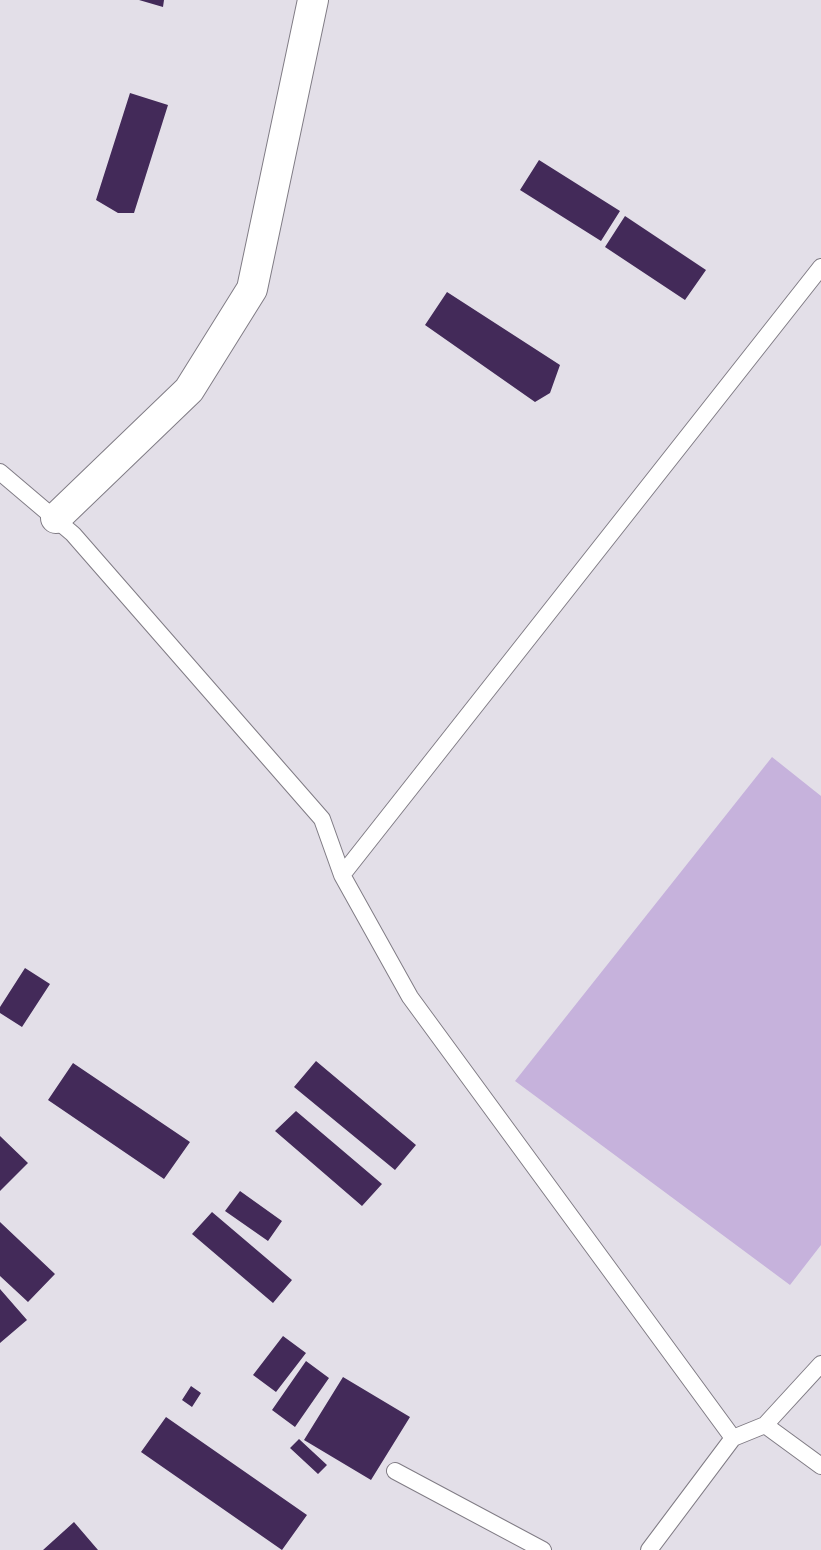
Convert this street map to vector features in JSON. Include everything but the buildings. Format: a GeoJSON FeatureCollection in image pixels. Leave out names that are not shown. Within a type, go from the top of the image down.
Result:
{"type":"FeatureCollection","features":[{"type":"Feature","properties":{"kind":"street"},"geometry":{"type":"LineString","coordinates":[[56,518],[189,390],[253,289],[313,0]]}},
{"type":"Feature","properties":{"kind":"lane"},"geometry":{"type":"LineString","coordinates":[[342,875],[821,267]]}},
{"type":"Feature","properties":{"kind":"lane"},"geometry":{"type":"LineString","coordinates":[[0,472],[56,518],[321,819],[342,875],[410,997],[733,1438]]}},
{"type":"Feature","properties":{"kind":"lane"},"geometry":{"type":"LineString","coordinates":[[649,1550],[733,1438],[765,1425],[821,1364]]}},
{"type":"Feature","properties":{"kind":"lane"},"geometry":{"type":"LineString","coordinates":[[765,1425],[821,1466]]}},
{"type":"Feature","properties":{"kind":"lane"},"geometry":{"type":"LineString","coordinates":[[395,1471],[543,1550]]}},
{"type":"Feature","properties":{"kind":"shaded area"},"geometry":{"type":"Polygon","coordinates":[[[772,757],[821,796],[821,1245],[790,1285],[515,1081],[772,757]]]}}]}
